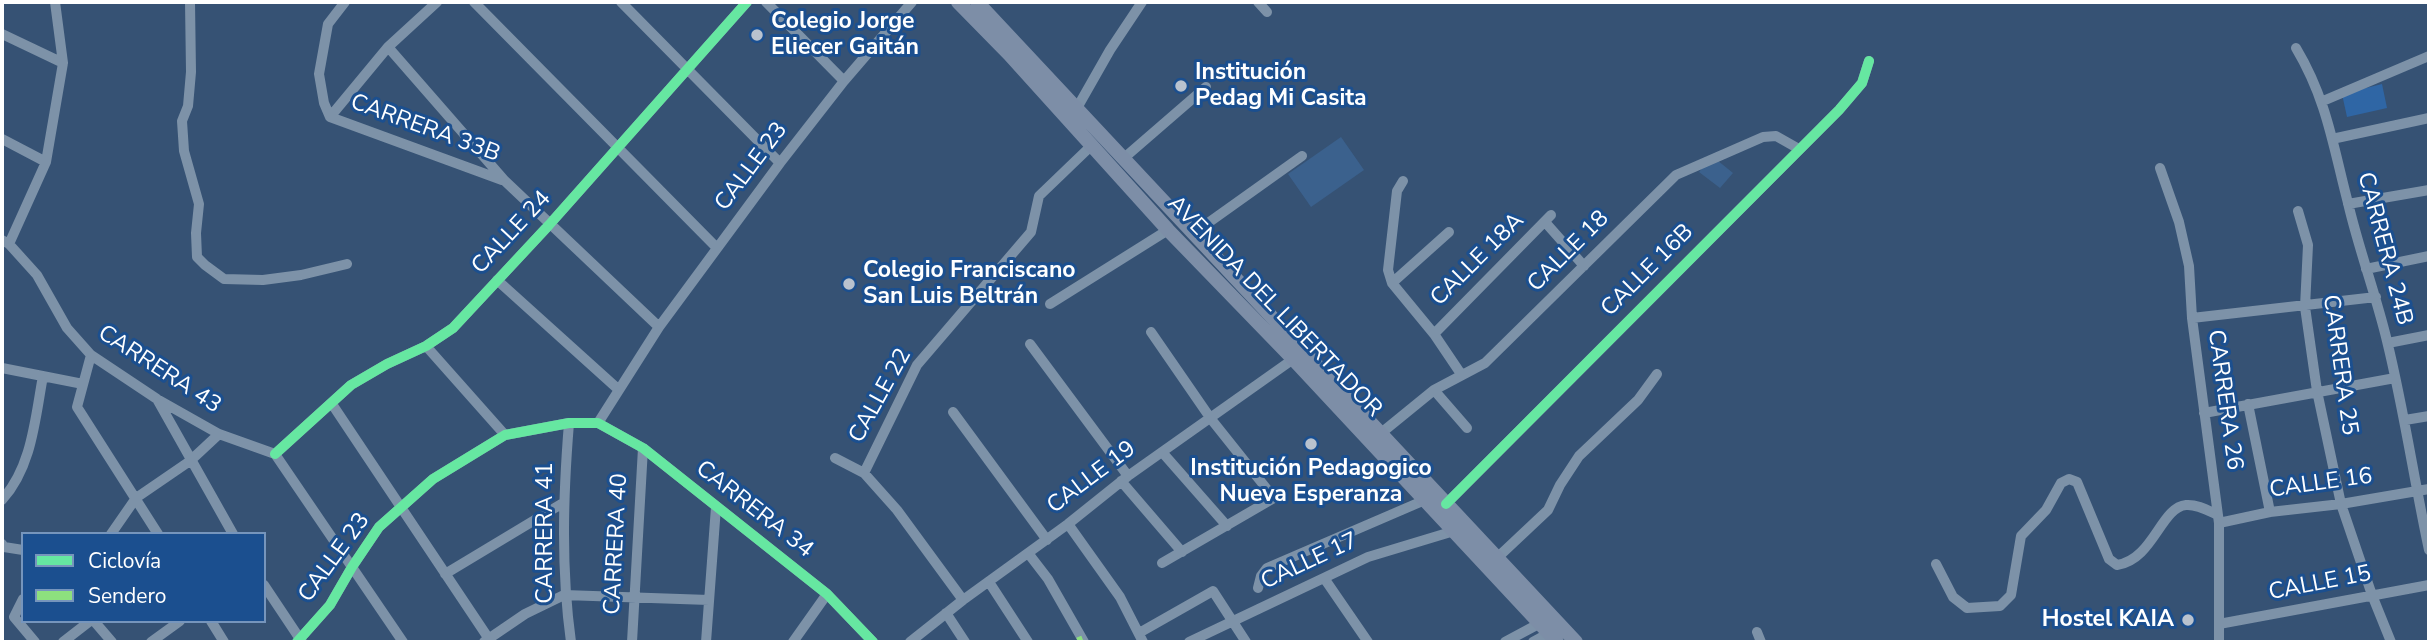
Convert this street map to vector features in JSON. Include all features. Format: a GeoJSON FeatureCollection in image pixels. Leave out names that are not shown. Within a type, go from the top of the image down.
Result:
{"type":"FeatureCollection","features":[{"type":"Feature","properties":{"kind":"main road","name":"AVENIDA DEL LIBERTADOR"},"geometry":{"type":"LineString","coordinates":[[958,2],[1168,230],[1380,433],[1497,558],[1552,628]]}},
{"type":"Feature","properties":{"kind":"main road","name":"AVENIDA DEL LIBERTADOR"},"geometry":{"type":"LineString","coordinates":[[977,2],[1194,233],[1425,500],[1552,628]]}},
{"type":"Feature","properties":{"kind":"main road"},"geometry":{"type":"LineString","coordinates":[[1552,628],[1576,642]]}},
{"type":"Feature","properties":{"kind":"street","name":"CARRERA 43"},"geometry":{"type":"LineString","coordinates":[[55,2],[63,63],[46,162],[5,242],[37,275],[67,328],[91,355],[157,399],[219,434],[275,454]]}},
{"type":"Feature","properties":{"kind":"street"},"geometry":{"type":"LineString","coordinates":[[190,2],[191,72],[188,106],[182,121],[184,152],[200,204],[196,233],[197,257],[224,279],[276,279],[347,264]]}},
{"type":"Feature","properties":{"kind":"street"},"geometry":{"type":"LineString","coordinates":[[345,2],[328,24],[319,74],[324,103],[330,117],[388,47],[437,2]]}},
{"type":"Feature","properties":{"kind":"street"},"geometry":{"type":"LineString","coordinates":[[474,2],[717,248]]}},
{"type":"Feature","properties":{"kind":"street"},"geometry":{"type":"LineString","coordinates":[[621,2],[780,163]]}},
{"type":"Feature","properties":{"kind":"street","name":"CALLE 24"},"geometry":{"type":"LineString","coordinates":[[275,454],[351,385],[426,346],[453,328],[549,225],[747,2]]}},
{"type":"Feature","properties":{"kind":"street"},"geometry":{"type":"LineString","coordinates":[[766,2],[844,81]]}},
{"type":"Feature","properties":{"kind":"street","name":"CALLE 23"},"geometry":{"type":"LineString","coordinates":[[300,641],[330,605],[379,527],[433,479],[505,435],[569,423],[598,423],[659,327],[780,163],[844,81],[912,2]]}},
{"type":"Feature","properties":{"kind":"street"},"geometry":{"type":"LineString","coordinates":[[1077,108],[1110,50],[1142,2]]}},
{"type":"Feature","properties":{"kind":"street"},"geometry":{"type":"LineString","coordinates":[[1258,2],[1267,12]]}},
{"type":"Feature","properties":{"kind":"street"},"geometry":{"type":"LineString","coordinates":[[2,34],[63,63]]}},
{"type":"Feature","properties":{"kind":"street"},"geometry":{"type":"LineString","coordinates":[[388,47],[505,181],[659,327]]}},
{"type":"Feature","properties":{"kind":"street","name":"CARRERA 24B"},"geometry":{"type":"LineString","coordinates":[[2296,48],[2312,74],[2323,101],[2348,204],[2388,342],[2429,550]]}},
{"type":"Feature","properties":{"kind":"street"},"geometry":{"type":"LineString","coordinates":[[2323,101],[2429,55]]}},
{"type":"Feature","properties":{"kind":"street","name":"CALLE 16B"},"geometry":{"type":"LineString","coordinates":[[1446,504],[1862,83],[1868,61]]}},
{"type":"Feature","properties":{"kind":"street"},"geometry":{"type":"LineString","coordinates":[[1124,158],[1206,87]]}},
{"type":"Feature","properties":{"kind":"street","name":"CARRERA 33B"},"geometry":{"type":"LineString","coordinates":[[330,117],[505,181]]}},
{"type":"Feature","properties":{"kind":"street"},"geometry":{"type":"LineString","coordinates":[[2332,139],[2429,118]]}},
{"type":"Feature","properties":{"kind":"street","name":"CALLE 18"},"geometry":{"type":"LineString","coordinates":[[1380,433],[1434,390],[1485,363],[1676,175],[1763,137],[1776,136],[1799,149]]}},
{"type":"Feature","properties":{"kind":"street"},"geometry":{"type":"LineString","coordinates":[[2,139],[46,162]]}},
{"type":"Feature","properties":{"kind":"street","name":"CALLE 22"},"geometry":{"type":"LineString","coordinates":[[864,473],[917,365],[1031,232],[1039,196],[1091,146]]}},
{"type":"Feature","properties":{"kind":"street"},"geometry":{"type":"LineString","coordinates":[[1194,233],[1302,156]]}},
{"type":"Feature","properties":{"kind":"street","name":"CARRERA 26"},"geometry":{"type":"LineString","coordinates":[[2160,168],[2179,222],[2189,266],[2192,318],[2219,519],[2220,642]]}},
{"type":"Feature","properties":{"kind":"street"},"geometry":{"type":"LineString","coordinates":[[1403,181],[1397,191],[1388,270],[1392,283],[1434,334],[1461,374]]}},
{"type":"Feature","properties":{"kind":"street"},"geometry":{"type":"LineString","coordinates":[[2348,204],[2429,190]]}},
{"type":"Feature","properties":{"kind":"street","name":"CARRERA 25"},"geometry":{"type":"LineString","coordinates":[[2298,211],[2308,245],[2305,307],[2317,391],[2341,504],[2390,642]]}},
{"type":"Feature","properties":{"kind":"street","name":"CALLE 18A"},"geometry":{"type":"LineString","coordinates":[[1434,334],[1548,219],[1584,266]]}},
{"type":"Feature","properties":{"kind":"street"},"geometry":{"type":"LineString","coordinates":[[1050,304],[1168,230]]}},
{"type":"Feature","properties":{"kind":"street"},"geometry":{"type":"LineString","coordinates":[[1392,283],[1449,232]]}},
{"type":"Feature","properties":{"kind":"street"},"geometry":{"type":"LineString","coordinates":[[2366,269],[2429,256]]}},
{"type":"Feature","properties":{"kind":"street"},"geometry":{"type":"LineString","coordinates":[[497,280],[619,390]]}},
{"type":"Feature","properties":{"kind":"street"},"geometry":{"type":"LineString","coordinates":[[2192,318],[2376,297]]}},
{"type":"Feature","properties":{"kind":"street"},"geometry":{"type":"LineString","coordinates":[[1151,332],[1211,419],[1274,499],[1162,564]]}},
{"type":"Feature","properties":{"kind":"street"},"geometry":{"type":"LineString","coordinates":[[2388,342],[2429,335]]}},
{"type":"Feature","properties":{"kind":"street"},"geometry":{"type":"LineString","coordinates":[[1030,344],[1067,391],[1124,479],[1182,552]]}},
{"type":"Feature","properties":{"kind":"street"},"geometry":{"type":"LineString","coordinates":[[426,346],[505,435]]}},
{"type":"Feature","properties":{"kind":"street"},"geometry":{"type":"LineString","coordinates":[[91,355],[77,407],[157,532]]}},
{"type":"Feature","properties":{"kind":"street","name":"CALLE 19"},"geometry":{"type":"LineString","coordinates":[[910,642],[1124,479],[1298,355]]}},
{"type":"Feature","properties":{"kind":"street"},"geometry":{"type":"LineString","coordinates":[[2,368],[83,384]]}},
{"type":"Feature","properties":{"kind":"street"},"geometry":{"type":"LineString","coordinates":[[1497,558],[1548,510],[1579,456],[1638,400],[1657,374]]}},
{"type":"Feature","properties":{"kind":"street"},"geometry":{"type":"LineString","coordinates":[[2,500],[25,466],[43,376]]}},
{"type":"Feature","properties":{"kind":"street"},"geometry":{"type":"LineString","coordinates":[[2204,413],[2395,378]]}},
{"type":"Feature","properties":{"kind":"street"},"geometry":{"type":"LineString","coordinates":[[1434,390],[1467,428]]}},
{"type":"Feature","properties":{"kind":"street"},"geometry":{"type":"LineString","coordinates":[[157,399],[232,532]]}},
{"type":"Feature","properties":{"kind":"street"},"geometry":{"type":"LineString","coordinates":[[332,404],[487,641],[525,614],[565,595],[709,600]]}},
{"type":"Feature","properties":{"kind":"street"},"geometry":{"type":"LineString","coordinates":[[2248,404],[2270,512]]}},
{"type":"Feature","properties":{"kind":"street"},"geometry":{"type":"LineString","coordinates":[[953,412],[1047,540]]}},
{"type":"Feature","properties":{"kind":"street"},"geometry":{"type":"LineString","coordinates":[[2405,420],[2429,416]]}},
{"type":"Feature","properties":{"kind":"street","name":"CARRERA 41"},"geometry":{"type":"LineString","coordinates":[[569,423],[563,503],[565,595],[571,642]]}},
{"type":"Feature","properties":{"kind":"street","name":"CARRERA 34"},"geometry":{"type":"LineString","coordinates":[[598,423],[643,448],[827,594],[873,642]]}},
{"type":"Feature","properties":{"kind":"street"},"geometry":{"type":"LineString","coordinates":[[112,532],[136,498],[190,461],[219,434]]}},
{"type":"Feature","properties":{"kind":"street","name":"CARRERA 40"},"geometry":{"type":"LineString","coordinates":[[632,642],[643,448]]}},
{"type":"Feature","properties":{"kind":"street"},"geometry":{"type":"LineString","coordinates":[[1162,452],[1227,526]]}},
{"type":"Feature","properties":{"kind":"street"},"geometry":{"type":"LineString","coordinates":[[275,454],[403,642]]}},
{"type":"Feature","properties":{"kind":"street"},"geometry":{"type":"LineString","coordinates":[[835,458],[864,473],[897,510],[963,600]]}},
{"type":"Feature","properties":{"kind":"street"},"geometry":{"type":"LineString","coordinates":[[1936,564],[1954,597],[1967,608],[2000,606],[2011,594],[2021,536],[2046,510],[2061,483],[2069,479],[2077,482],[2109,559],[2117,565],[2125,564],[2142,553],[2176,508],[2186,505],[2219,519]]}},
{"type":"Feature","properties":{"kind":"street","name":"CALLE 16"},"geometry":{"type":"LineString","coordinates":[[2219,519],[2341,504],[2429,489]]}},
{"type":"Feature","properties":{"kind":"street"},"geometry":{"type":"LineString","coordinates":[[1258,588],[1261,576],[1267,568],[1425,500]]}},
{"type":"Feature","properties":{"kind":"street"},"geometry":{"type":"LineString","coordinates":[[445,574],[563,503]]}},
{"type":"Feature","properties":{"kind":"street"},"geometry":{"type":"LineString","coordinates":[[706,642],[716,507]]}},
{"type":"Feature","properties":{"kind":"street"},"geometry":{"type":"LineString","coordinates":[[1068,524],[1120,597],[1141,638],[1213,591],[1246,642]]}},
{"type":"Feature","properties":{"kind":"street","name":"CALLE 17"},"geometry":{"type":"LineString","coordinates":[[1189,642],[1368,557],[1454,531]]}},
{"type":"Feature","properties":{"kind":"street"},"geometry":{"type":"LineString","coordinates":[[2,544],[4,547],[21,550]]}},
{"type":"Feature","properties":{"kind":"street"},"geometry":{"type":"LineString","coordinates":[[1028,553],[1048,579],[1084,642]]}},
{"type":"Feature","properties":{"kind":"street"},"geometry":{"type":"LineString","coordinates":[[1324,578],[1368,642]]}},
{"type":"Feature","properties":{"kind":"street"},"geometry":{"type":"LineString","coordinates":[[989,582],[1028,642]]}},
{"type":"Feature","properties":{"kind":"street","name":"CALLE 15"},"geometry":{"type":"LineString","coordinates":[[2219,624],[2429,585]]}},
{"type":"Feature","properties":{"kind":"street"},"geometry":{"type":"LineString","coordinates":[[266,587],[300,641]]}},
{"type":"Feature","properties":{"kind":"street"},"geometry":{"type":"LineString","coordinates":[[793,642],[827,594]]}},
{"type":"Feature","properties":{"kind":"street"},"geometry":{"type":"LineString","coordinates":[[21,603],[14,617],[35,642]]}},
{"type":"Feature","properties":{"kind":"street"},"geometry":{"type":"LineString","coordinates":[[946,613],[965,642]]}},
{"type":"Feature","properties":{"kind":"street"},"geometry":{"type":"LineString","coordinates":[[64,642],[89,623]]}},
{"type":"Feature","properties":{"kind":"street"},"geometry":{"type":"LineString","coordinates":[[94,623],[113,642]]}},
{"type":"Feature","properties":{"kind":"street"},"geometry":{"type":"LineString","coordinates":[[151,642],[177,623]]}},
{"type":"Feature","properties":{"kind":"street"},"geometry":{"type":"LineString","coordinates":[[212,623],[224,642]]}},
{"type":"Feature","properties":{"kind":"street"},"geometry":{"type":"LineString","coordinates":[[1505,642],[1552,628]]}},
{"type":"Feature","properties":{"kind":"street"},"geometry":{"type":"LineString","coordinates":[[1533,642],[1552,628]]}},
{"type":"Feature","properties":{"kind":"shaded area"},"geometry":{"type":"Polygon","coordinates":[[[2382,84],[2387,108],[2347,117],[2342,94],[2382,84]]]}},
{"type":"Feature","properties":{"kind":"shaded area"},"geometry":{"type":"Polygon","coordinates":[[[1341,137],[1364,170],[1311,207],[1288,174],[1341,137]]]}},
{"type":"Feature","properties":{"kind":"shaded area"},"geometry":{"type":"Polygon","coordinates":[[[1712,156],[1733,173],[1720,188],[1699,172],[1712,156]]]}},
{"type":"Feature","properties":{"kind":"marked path"},"geometry":{"type":"LineString","coordinates":[[1078,642],[1083,640]]}},
{"type":"Feature","properties":{"kind":"cycle path"},"geometry":{"type":"LineString","coordinates":[[275,454],[351,385],[426,346],[453,328],[549,225],[747,2]]}},
{"type":"Feature","properties":{"kind":"cycle path"},"geometry":{"type":"LineString","coordinates":[[1446,504],[1839,110],[1862,83],[1869,61]]}},
{"type":"Feature","properties":{"kind":"cycle path"},"geometry":{"type":"LineString","coordinates":[[297,642],[330,605],[379,527],[433,479],[505,435],[569,423],[598,423],[643,448],[827,594],[873,642]]}},
{"type":"Feature","properties":{"kind":"place","name":"Colegio Jorge Eliecer Gaitán"},"geometry":{"type":"Point","coordinates":[757,35]}},
{"type":"Feature","properties":{"kind":"place","name":"Institución Pedag Mi Casita"},"geometry":{"type":"Point","coordinates":[1181,86]}},
{"type":"Feature","properties":{"kind":"place","name":"Colegio Franciscano San Luis Beltrán"},"geometry":{"type":"Point","coordinates":[849,284]}},
{"type":"Feature","properties":{"kind":"place","name":"Institución Pedagogico Nueva Esperanza"},"geometry":{"type":"Point","coordinates":[1311,444]}},
{"type":"Feature","properties":{"kind":"place","name":"Hostel KAIA"},"geometry":{"type":"Point","coordinates":[2188,620]}}]}
